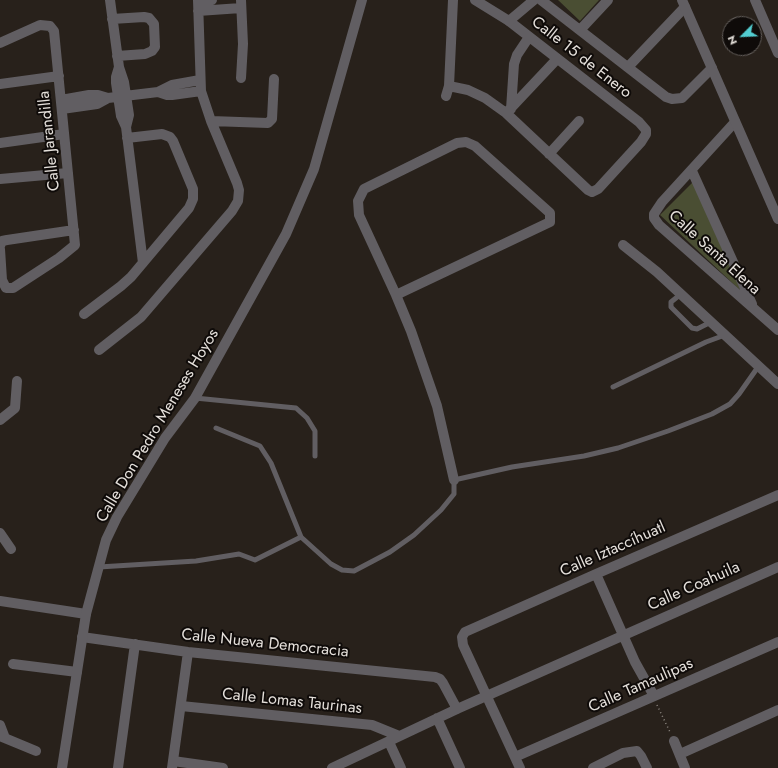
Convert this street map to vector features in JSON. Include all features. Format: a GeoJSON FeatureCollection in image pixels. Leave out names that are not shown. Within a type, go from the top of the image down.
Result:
{"type":"FeatureCollection","features":[{"type":"Feature","properties":{"kind":"street"},"geometry":{"type":"LineString","coordinates":[[110,0],[118,62],[123,77],[117,96],[126,133],[143,263]]}},
{"type":"Feature","properties":{"kind":"street"},"geometry":{"type":"LineString","coordinates":[[198,4],[212,0]]}},
{"type":"Feature","properties":{"kind":"street","name":"Calle Don Pedro Meneses Hoyos"},"geometry":{"type":"LineString","coordinates":[[62,768],[86,614],[106,540],[117,517],[165,438],[195,398],[286,234],[314,169],[362,0]]}},
{"type":"Feature","properties":{"kind":"street"},"geometry":{"type":"LineString","coordinates":[[446,96],[449,86],[453,0]]}},
{"type":"Feature","properties":{"kind":"street","name":"Calle 15 de Enero"},"geometry":{"type":"LineString","coordinates":[[475,0],[529,37],[640,122],[646,130],[646,134],[641,142],[595,191],[592,192],[588,190],[550,154]]}},
{"type":"Feature","properties":{"kind":"street"},"geometry":{"type":"LineString","coordinates":[[509,22],[534,0]]}},
{"type":"Feature","properties":{"kind":"street"},"geometry":{"type":"LineString","coordinates":[[541,0],[666,97],[672,99],[682,98],[712,68]]}},
{"type":"Feature","properties":{"kind":"street"},"geometry":{"type":"LineString","coordinates":[[580,30],[608,0]]}},
{"type":"Feature","properties":{"kind":"street"},"geometry":{"type":"LineString","coordinates":[[755,0],[777,46]]}},
{"type":"Feature","properties":{"kind":"street"},"geometry":{"type":"LineString","coordinates":[[198,4],[241,4],[243,44],[241,78]]}},
{"type":"Feature","properties":{"kind":"street"},"geometry":{"type":"LineString","coordinates":[[99,350],[141,317],[232,211],[238,201],[239,190],[237,183],[211,121],[201,91],[198,4]]}},
{"type":"Feature","properties":{"kind":"street"},"geometry":{"type":"LineString","coordinates":[[628,67],[683,4],[778,219]]}},
{"type":"Feature","properties":{"kind":"street"},"geometry":{"type":"LineString","coordinates":[[112,19],[144,17],[149,18],[154,24],[155,47],[152,51],[118,62]]}},
{"type":"Feature","properties":{"kind":"street","name":"Calle Jarandilla"},"geometry":{"type":"LineString","coordinates":[[0,43],[40,25],[52,27],[55,34],[75,245],[59,258],[13,288],[6,288],[2,280],[0,249]]}},
{"type":"Feature","properties":{"kind":"street"},"geometry":{"type":"LineString","coordinates":[[508,111],[514,64],[517,55],[529,37]]}},
{"type":"Feature","properties":{"kind":"street"},"geometry":{"type":"LineString","coordinates":[[508,111],[557,59]]}},
{"type":"Feature","properties":{"kind":"street"},"geometry":{"type":"LineString","coordinates":[[0,84],[59,76]]}},
{"type":"Feature","properties":{"kind":"street"},"geometry":{"type":"LineString","coordinates":[[211,121],[268,123],[272,119],[274,79]]}},
{"type":"Feature","properties":{"kind":"street"},"geometry":{"type":"LineString","coordinates":[[62,104],[94,95],[117,96],[158,92],[172,85],[200,80]]}},
{"type":"Feature","properties":{"kind":"street"},"geometry":{"type":"LineString","coordinates":[[449,86],[468,90],[508,111],[550,154],[579,121]]}},
{"type":"Feature","properties":{"kind":"street"},"geometry":{"type":"LineString","coordinates":[[158,92],[172,95],[201,91]]}},
{"type":"Feature","properties":{"kind":"street","name":"Calle Santa Elena"},"geometry":{"type":"LineString","coordinates":[[735,122],[692,171],[662,202],[654,214],[654,218],[659,225],[778,330]]}},
{"type":"Feature","properties":{"kind":"street"},"geometry":{"type":"LineString","coordinates":[[84,314],[122,286],[189,208],[193,199],[193,189],[170,137],[162,134],[126,133]]}},
{"type":"Feature","properties":{"kind":"street"},"geometry":{"type":"LineString","coordinates":[[0,143],[64,134]]}},
{"type":"Feature","properties":{"kind":"street"},"geometry":{"type":"LineString","coordinates":[[396,295],[550,222],[550,213],[475,146],[466,142],[457,143],[364,189],[358,201],[359,215],[411,331],[437,406],[454,480]]}},
{"type":"Feature","properties":{"kind":"street"},"geometry":{"type":"LineString","coordinates":[[692,171],[754,308]]}},
{"type":"Feature","properties":{"kind":"street"},"geometry":{"type":"LineString","coordinates":[[0,178],[68,172]]}},
{"type":"Feature","properties":{"kind":"street"},"geometry":{"type":"LineString","coordinates":[[0,246],[2,242],[6,240],[74,230]]}},
{"type":"Feature","properties":{"kind":"street"},"geometry":{"type":"LineString","coordinates":[[623,245],[657,272],[778,384]]}},
{"type":"Feature","properties":{"kind":"street"},"geometry":{"type":"LineString","coordinates":[[0,420],[15,408],[17,381]]}},
{"type":"Feature","properties":{"kind":"street","name":"Calle Iztaccíhuatl"},"geometry":{"type":"LineString","coordinates":[[487,696],[463,645],[462,637],[465,632],[778,495]]}},
{"type":"Feature","properties":{"kind":"street"},"geometry":{"type":"LineString","coordinates":[[0,532],[11,549]]}},
{"type":"Feature","properties":{"kind":"street","name":"Calle Coahuila"},"geometry":{"type":"LineString","coordinates":[[337,767],[456,709],[778,567]]}},
{"type":"Feature","properties":{"kind":"street"},"geometry":{"type":"LineString","coordinates":[[596,574],[635,662],[654,696]]}},
{"type":"Feature","properties":{"kind":"street"},"geometry":{"type":"LineString","coordinates":[[0,601],[86,614]]}},
{"type":"Feature","properties":{"kind":"street","name":"Calle Nueva Democracia"},"geometry":{"type":"LineString","coordinates":[[82,638],[188,652],[430,676],[440,679],[456,709]]}},
{"type":"Feature","properties":{"kind":"street","name":"Calle Tamaulipas"},"geometry":{"type":"LineString","coordinates":[[515,756],[778,642]]}},
{"type":"Feature","properties":{"kind":"street"},"geometry":{"type":"LineString","coordinates":[[118,768],[135,644]]}},
{"type":"Feature","properties":{"kind":"street"},"geometry":{"type":"LineString","coordinates":[[188,652],[172,765],[223,768]]}},
{"type":"Feature","properties":{"kind":"street"},"geometry":{"type":"LineString","coordinates":[[13,664],[77,672]]}},
{"type":"Feature","properties":{"kind":"street"},"geometry":{"type":"LineString","coordinates":[[487,696],[520,768]]}},
{"type":"Feature","properties":{"kind":"street","name":"Calle Lomas Taurinas"},"geometry":{"type":"LineString","coordinates":[[180,706],[372,725],[400,736]]}},
{"type":"Feature","properties":{"kind":"street"},"geometry":{"type":"LineString","coordinates":[[680,754],[778,710]]}},
{"type":"Feature","properties":{"kind":"street"},"geometry":{"type":"LineString","coordinates":[[437,718],[460,768]]}},
{"type":"Feature","properties":{"kind":"street"},"geometry":{"type":"LineString","coordinates":[[0,725],[2,737],[36,751]]}},
{"type":"Feature","properties":{"kind":"street"},"geometry":{"type":"LineString","coordinates":[[674,741],[685,768]]}},
{"type":"Feature","properties":{"kind":"street"},"geometry":{"type":"LineString","coordinates":[[389,742],[401,768]]}},
{"type":"Feature","properties":{"kind":"street"},"geometry":{"type":"LineString","coordinates":[[592,768],[623,753],[637,751],[647,768]]}},
{"type":"Feature","properties":{"kind":"lane"},"geometry":{"type":"LineString","coordinates":[[680,294],[671,302],[671,307],[692,328],[697,329],[710,322]]}},
{"type":"Feature","properties":{"kind":"lane"},"geometry":{"type":"LineString","coordinates":[[613,387],[706,342],[725,335]]}},
{"type":"Feature","properties":{"kind":"lane"},"geometry":{"type":"LineString","coordinates":[[216,428],[260,446],[271,463],[301,537],[331,564],[342,570],[354,571],[390,552],[414,535],[441,510],[454,494],[454,480],[512,467],[584,456],[618,448],[668,431],[712,414],[730,404],[758,367]]}},
{"type":"Feature","properties":{"kind":"lane"},"geometry":{"type":"LineString","coordinates":[[195,398],[296,408],[308,418],[315,431],[315,456]]}},
{"type":"Feature","properties":{"kind":"lane"},"geometry":{"type":"LineString","coordinates":[[99,567],[196,561],[239,554],[255,560],[301,537]]}},
{"type":"Feature","properties":{"kind":"path"},"geometry":{"type":"LineString","coordinates":[[654,696],[674,741]]}},
{"type":"Feature","properties":{"kind":"green space"},"geometry":{"type":"Polygon","coordinates":[[[558,0],[599,0],[580,21],[558,0]]]}},
{"type":"Feature","properties":{"kind":"green space"},"geometry":{"type":"Polygon","coordinates":[[[693,182],[741,291],[660,215],[693,182]]]}}]}
